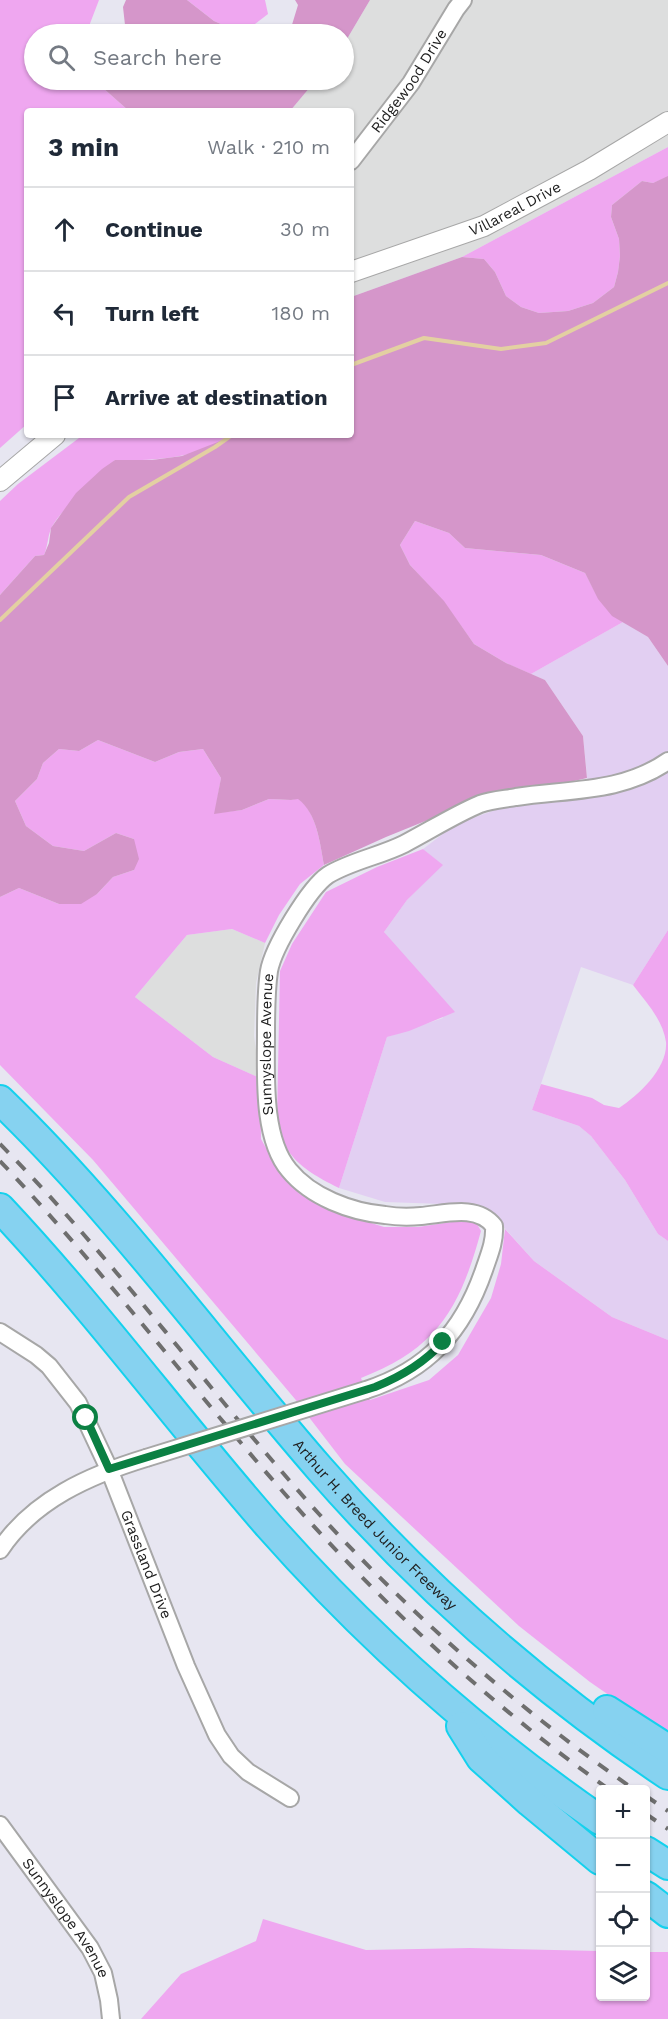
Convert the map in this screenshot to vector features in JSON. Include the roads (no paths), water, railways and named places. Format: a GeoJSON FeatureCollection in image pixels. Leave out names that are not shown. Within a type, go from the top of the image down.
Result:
{"type":"FeatureCollection","features":[{"type":"Feature","properties":{"kind":"highway","name":"Arthur H. Breed Junior Freeway"},"geometry":{"type":"LineString","coordinates":[[0,1100],[99,1205],[333,1484],[417,1571],[478,1628],[587,1718],[668,1775]]}},
{"type":"Feature","properties":{"kind":"highway"},"geometry":{"type":"LineString","coordinates":[[0,1208],[70,1286],[270,1526],[348,1609],[447,1704],[504,1750],[596,1817]]}},
{"type":"Feature","properties":{"kind":"highway"},"geometry":{"type":"LineString","coordinates":[[478,1628],[668,1749]]}},
{"type":"Feature","properties":{"kind":"highway"},"geometry":{"type":"LineString","coordinates":[[447,1704],[481,1758],[596,1857]]}},
{"type":"Feature","properties":{"kind":"highway"},"geometry":{"type":"LineString","coordinates":[[650,1854],[668,1865]]}},
{"type":"Feature","properties":{"kind":"highway"},"geometry":{"type":"LineString","coordinates":[[650,1900],[668,1913]]}},
{"type":"Feature","properties":{"kind":"street","name":"Ridgewood Drive"},"geometry":{"type":"LineString","coordinates":[[354,157],[411,83],[456,9],[464,0]]}},
{"type":"Feature","properties":{"kind":"street","name":"Villareal Drive"},"geometry":{"type":"LineString","coordinates":[[354,271],[484,226],[589,170],[668,122]]}},
{"type":"Feature","properties":{"kind":"street"},"geometry":{"type":"LineString","coordinates":[[0,481],[51,438]]}},
{"type":"Feature","properties":{"kind":"street","name":"Sunnyslope Avenue"},"geometry":{"type":"LineString","coordinates":[[0,1550],[47,1502],[71,1487],[109,1469],[366,1390],[391,1380],[414,1367],[436,1350],[455,1329],[477,1290],[494,1242],[494,1226],[482,1215],[462,1212],[396,1216],[350,1208],[321,1197],[298,1180],[287,1168],[272,1138],[268,1110],[266,1006],[270,968],[290,926],[316,887],[327,876],[390,850],[482,804],[516,797],[592,790],[625,783],[656,770],[668,761]]}},
{"type":"Feature","properties":{"kind":"street","name":"Grassland Drive"},"geometry":{"type":"LineString","coordinates":[[0,1332],[36,1355],[60,1378],[78,1403],[109,1469],[186,1666],[217,1735],[231,1756],[248,1772],[290,1798]]}},
{"type":"Feature","properties":{"kind":"street","name":"Sunnyslope Avenue"},"geometry":{"type":"LineString","coordinates":[[0,1825],[90,1948],[103,1973],[111,2019]]}},
{"type":"Feature","properties":{"kind":"waterway"},"geometry":{"type":"LineString","coordinates":[[354,364],[424,338],[501,349],[546,343],[668,283]]}},
{"type":"Feature","properties":{"kind":"waterway"},"geometry":{"type":"LineString","coordinates":[[0,620],[129,497],[228,438]]}},
{"type":"Feature","properties":{"kind":"railway"},"geometry":{"type":"LineString","coordinates":[[0,1144],[123,1280],[319,1514],[392,1590],[510,1695],[550,1728],[628,1785]]}},
{"type":"Feature","properties":{"kind":"railway"},"geometry":{"type":"LineString","coordinates":[[0,1161],[79,1249],[270,1477],[344,1559],[452,1664],[529,1729],[603,1785]]}},
{"type":"Feature","properties":{"kind":"railway"},"geometry":{"type":"LineString","coordinates":[[650,1799],[668,1811]]}},
{"type":"Feature","properties":{"kind":"railway"},"geometry":{"type":"LineString","coordinates":[[650,1817],[668,1829]]}}]}
